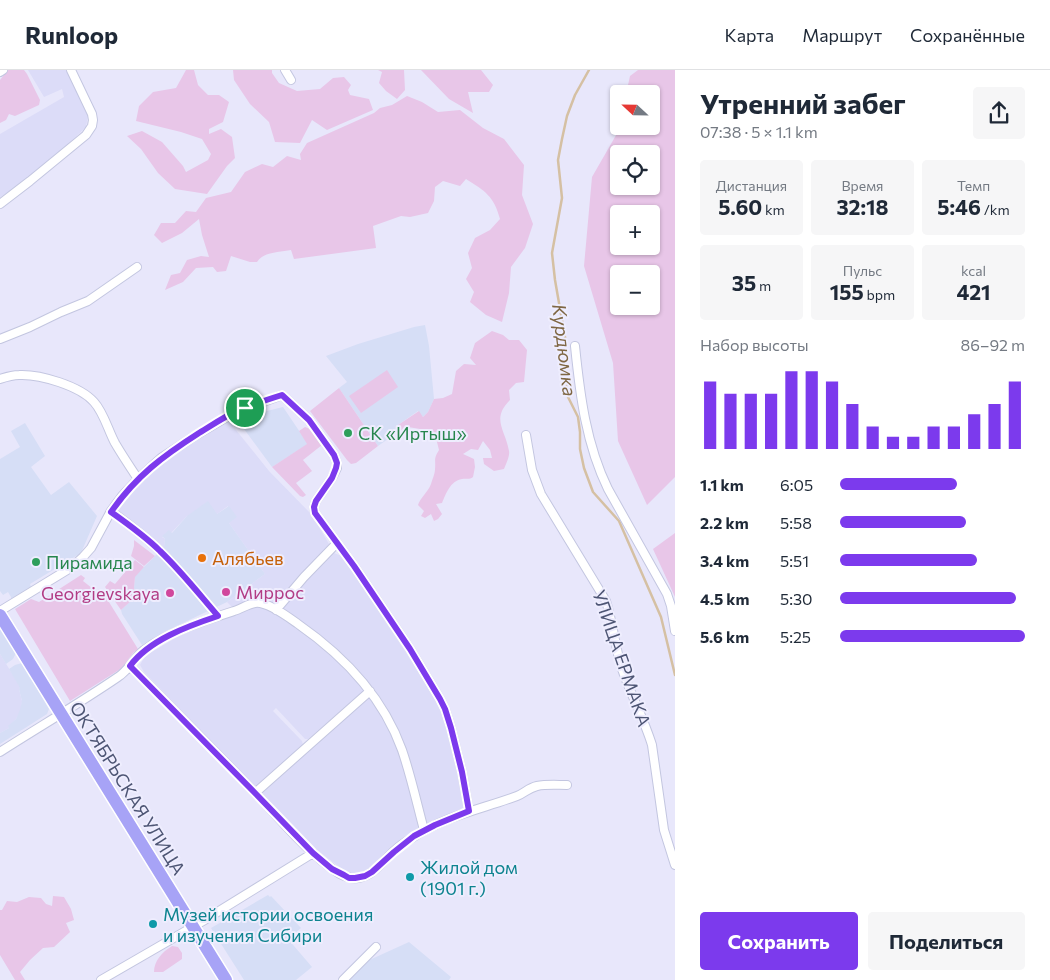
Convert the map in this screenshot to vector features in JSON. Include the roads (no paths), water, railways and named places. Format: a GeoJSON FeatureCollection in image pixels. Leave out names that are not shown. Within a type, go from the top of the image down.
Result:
{"type":"FeatureCollection","features":[{"type":"Feature","properties":{"kind":"main road","name":"ОКТЯБРЬСКАЯ УЛИЦА"},"geometry":{"type":"LineString","coordinates":[[0,613],[226,980]]}},
{"type":"Feature","properties":{"kind":"street"},"geometry":{"type":"LineString","coordinates":[[0,204],[86,135],[92,126],[92,114],[71,70]]}},
{"type":"Feature","properties":{"kind":"street"},"geometry":{"type":"LineString","coordinates":[[285,70],[291,80]]}},
{"type":"Feature","properties":{"kind":"street"},"geometry":{"type":"LineString","coordinates":[[0,339],[30,328],[88,301],[137,267]]}},
{"type":"Feature","properties":{"kind":"street"},"geometry":{"type":"LineString","coordinates":[[575,346],[580,391],[594,456],[608,489],[667,594],[675,631]]}},
{"type":"Feature","properties":{"kind":"street"},"geometry":{"type":"LineString","coordinates":[[0,379],[21,375],[35,377],[61,383],[84,394],[98,408],[115,443],[138,479]]}},
{"type":"Feature","properties":{"kind":"street"},"geometry":{"type":"LineString","coordinates":[[0,613],[72,567],[84,557],[122,496],[161,458],[220,420],[282,395],[309,420],[334,455],[337,463],[335,474],[316,501],[315,513],[354,566],[410,649],[431,682],[445,709],[462,772],[469,811]]}},
{"type":"Feature","properties":{"kind":"street","name":"УЛИЦА ЕРМАКА"},"geometry":{"type":"LineString","coordinates":[[526,435],[532,470],[541,494],[606,601],[623,670],[652,745],[664,830],[675,865]]}},
{"type":"Feature","properties":{"kind":"street"},"geometry":{"type":"LineString","coordinates":[[111,512],[159,550],[218,616]]}},
{"type":"Feature","properties":{"kind":"street"},"geometry":{"type":"LineString","coordinates":[[276,610],[304,577],[337,543]]}},
{"type":"Feature","properties":{"kind":"street"},"geometry":{"type":"LineString","coordinates":[[0,752],[122,675],[139,654],[150,646],[199,622],[254,603],[263,604],[276,610],[337,654],[370,690],[382,708],[402,749],[424,830]]}},
{"type":"Feature","properties":{"kind":"street"},"geometry":{"type":"LineString","coordinates":[[130,666],[313,853],[332,869],[349,878],[365,876],[372,872],[404,843],[424,830],[469,811],[518,795],[527,789],[544,785],[568,785]]}},
{"type":"Feature","properties":{"kind":"street"},"geometry":{"type":"LineString","coordinates":[[255,793],[370,690]]}},
{"type":"Feature","properties":{"kind":"street"},"geometry":{"type":"LineString","coordinates":[[101,980],[193,927],[313,853]]}},
{"type":"Feature","properties":{"kind":"street"},"geometry":{"type":"LineString","coordinates":[[343,980],[376,947]]}},
{"type":"Feature","properties":{"kind":"waterway","name":"Курдюмка"},"geometry":{"type":"LineString","coordinates":[[589,70],[575,95],[567,116],[558,160],[562,198],[552,253],[566,343],[567,395],[578,417],[580,449],[584,468],[593,492],[619,521],[661,617],[675,675]]}},
{"type":"Feature","properties":{"kind":"place","name":"СК «Иртыш»"},"geometry":{"type":"Point","coordinates":[348,433]}},
{"type":"Feature","properties":{"kind":"place","name":"Алябьев"},"geometry":{"type":"Point","coordinates":[202,558]}},
{"type":"Feature","properties":{"kind":"place","name":"Пирамида"},"geometry":{"type":"Point","coordinates":[36,562]}},
{"type":"Feature","properties":{"kind":"place","name":"Миррос"},"geometry":{"type":"Point","coordinates":[226,592]}},
{"type":"Feature","properties":{"kind":"place","name":"Georgievskaya"},"geometry":{"type":"Point","coordinates":[170,593]}},
{"type":"Feature","properties":{"kind":"place","name":"Жилой дом (1901 г.)"},"geometry":{"type":"Point","coordinates":[410,877]}},
{"type":"Feature","properties":{"kind":"place","name":"Музей истории освоения и изучения Сибири"},"geometry":{"type":"Point","coordinates":[153,924]}}]}
